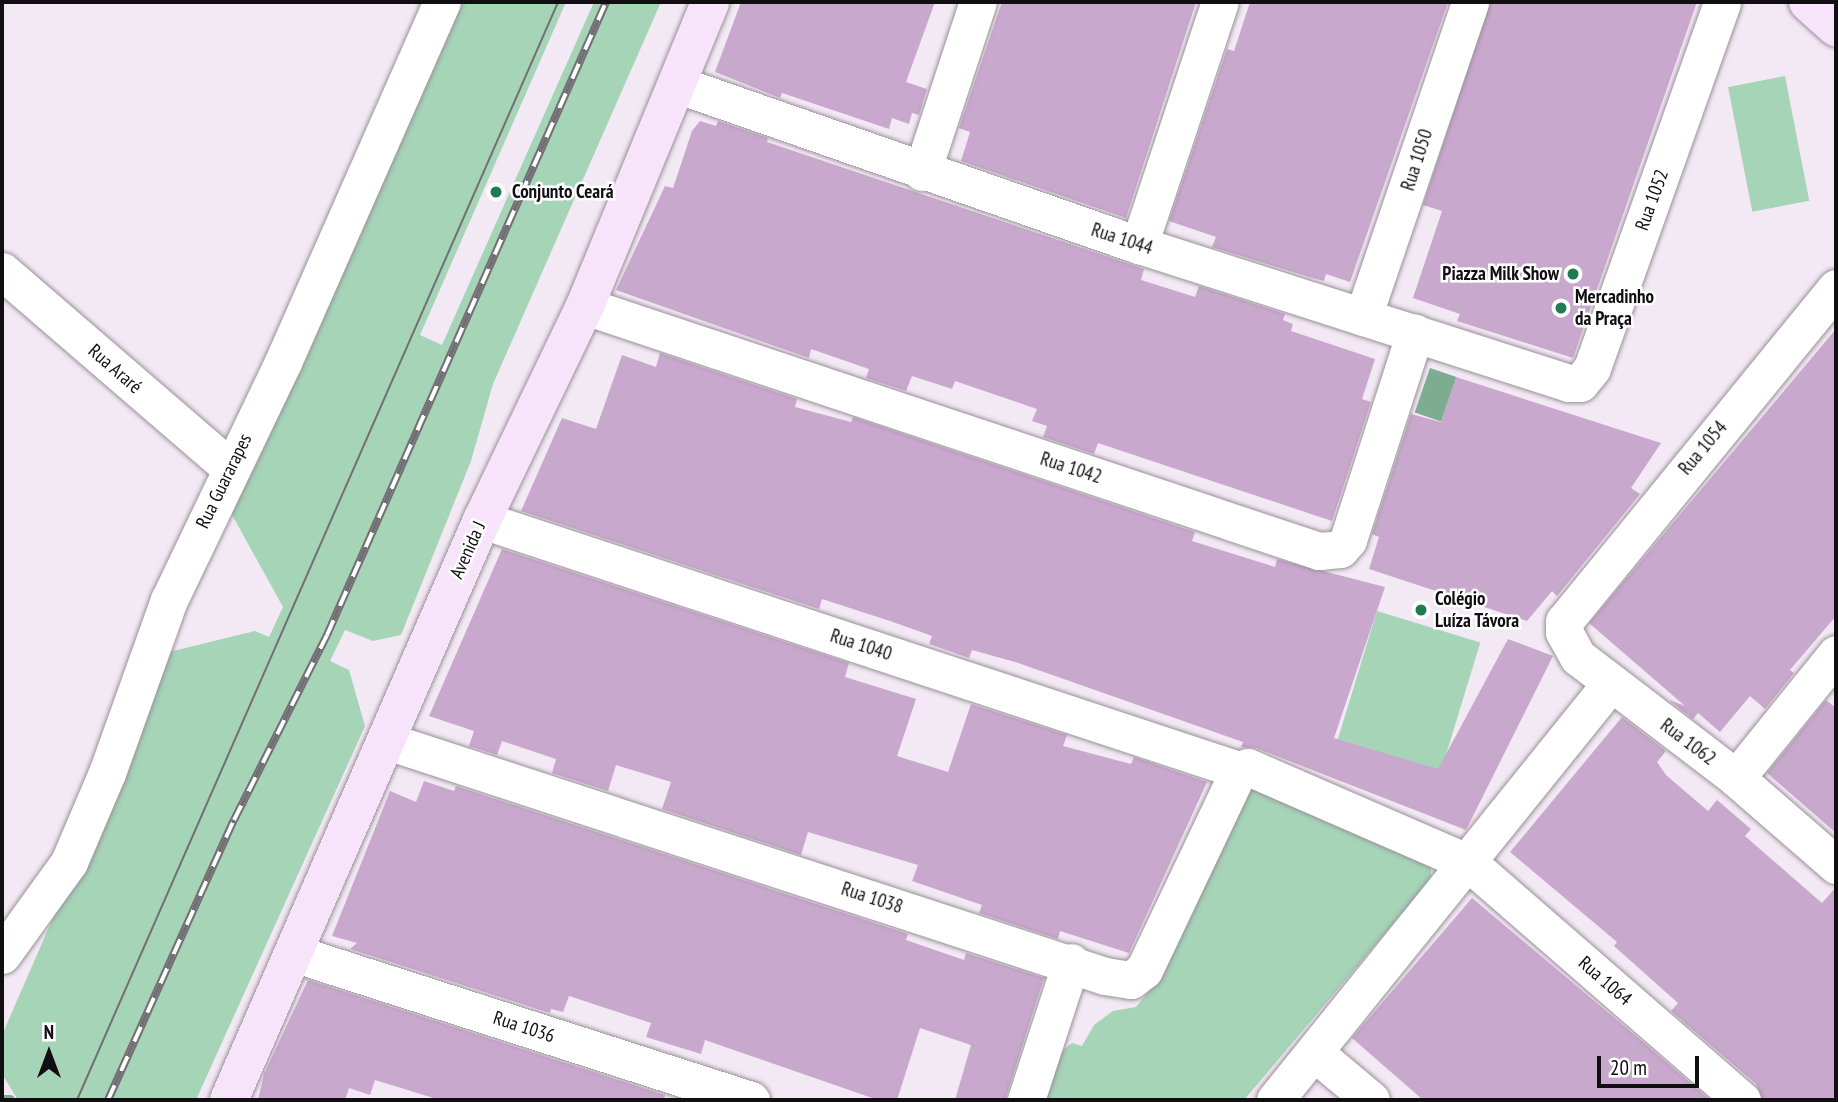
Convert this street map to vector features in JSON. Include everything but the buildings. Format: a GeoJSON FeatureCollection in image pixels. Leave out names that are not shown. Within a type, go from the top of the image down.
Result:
{"type":"FeatureCollection","features":[{"type":"Feature","properties":{"kind":"street","name":"Rua Guararapes"},"geometry":{"type":"LineString","coordinates":[[2,955],[69,862],[107,773],[169,600],[229,467],[283,362],[442,2]]}},
{"type":"Feature","properties":{"kind":"street","name":"Avenida J"},"geometry":{"type":"LineString","coordinates":[[229,1100],[296,954],[482,520],[585,306],[679,85],[710,2]]}},
{"type":"Feature","properties":{"kind":"street"},"geometry":{"type":"LineString","coordinates":[[922,172],[978,2]]}},
{"type":"Feature","properties":{"kind":"street"},"geometry":{"type":"LineString","coordinates":[[1139,245],[1220,2]]}},
{"type":"Feature","properties":{"kind":"street","name":"Rua 1050"},"geometry":{"type":"LineString","coordinates":[[1363,317],[1470,2]]}},
{"type":"Feature","properties":{"kind":"street","name":"Rua 1052"},"geometry":{"type":"LineString","coordinates":[[1568,383],[1586,379],[1592,368],[1722,2]]}},
{"type":"Feature","properties":{"kind":"street"},"geometry":{"type":"LineString","coordinates":[[1808,2],[1836,27]]}},
{"type":"Feature","properties":{"kind":"street","name":"Rua 1044"},"geometry":{"type":"LineString","coordinates":[[679,85],[922,172],[1139,245],[1568,383]]}},
{"type":"Feature","properties":{"kind":"street","name":"Rua Araré"},"geometry":{"type":"LineString","coordinates":[[2,271],[229,467]]}},
{"type":"Feature","properties":{"kind":"street","name":"Rua 1054"},"geometry":{"type":"LineString","coordinates":[[1571,608],[1836,288]]}},
{"type":"Feature","properties":{"kind":"street","name":"Rua 1042"},"geometry":{"type":"LineString","coordinates":[[585,306],[1319,551],[1340,549],[1348,540],[1415,333]]}},
{"type":"Feature","properties":{"kind":"street","name":"Rua 1040"},"geometry":{"type":"LineString","coordinates":[[482,520],[1239,770],[1248,767],[1469,863]]}},
{"type":"Feature","properties":{"kind":"street","name":"Rua 1062"},"geometry":{"type":"LineString","coordinates":[[1571,608],[1564,632],[1578,657],[1736,778],[1836,865]]}},
{"type":"Feature","properties":{"kind":"street"},"geometry":{"type":"LineString","coordinates":[[1736,778],[1836,654]]}},
{"type":"Feature","properties":{"kind":"street"},"geometry":{"type":"LineString","coordinates":[[1275,1100],[1469,863],[1610,684]]}},
{"type":"Feature","properties":{"kind":"street","name":"Rua 1038"},"geometry":{"type":"LineString","coordinates":[[387,741],[1131,980],[1144,970],[1239,770]]}},
{"type":"Feature","properties":{"kind":"street","name":"Rua 1064"},"geometry":{"type":"LineString","coordinates":[[1469,863],[1742,1100]]}},
{"type":"Feature","properties":{"kind":"street","name":"Rua 1036"},"geometry":{"type":"LineString","coordinates":[[296,954],[751,1100]]}},
{"type":"Feature","properties":{"kind":"street"},"geometry":{"type":"LineString","coordinates":[[1026,1100],[1071,962]]}},
{"type":"Feature","properties":{"kind":"street"},"geometry":{"type":"LineString","coordinates":[[1315,1053],[1371,1100]]}},
{"type":"Feature","properties":{"kind":"shaded area"},"geometry":{"type":"Polygon","coordinates":[[[455,2],[566,2],[420,335],[442,345],[594,2],[661,2],[493,384],[471,461],[401,635],[373,641],[345,630],[330,661],[349,670],[365,726],[196,1100],[18,1100],[2,1074],[2,1035],[169,652],[255,631],[269,637],[283,607],[231,513],[455,2]]]}},
{"type":"Feature","properties":{"kind":"shaded area"},"geometry":{"type":"Polygon","coordinates":[[[1785,76],[1809,201],[1752,212],[1728,87],[1785,76]]]}},
{"type":"Feature","properties":{"kind":"shaded area"},"geometry":{"type":"Polygon","coordinates":[[[1430,368],[1456,377],[1441,422],[1415,412],[1430,368]]]}},
{"type":"Feature","properties":{"kind":"shaded area"},"geometry":{"type":"Polygon","coordinates":[[[1377,611],[1480,643],[1441,771],[1338,739],[1377,611]]]}},
{"type":"Feature","properties":{"kind":"shaded area"},"geometry":{"type":"Polygon","coordinates":[[[1256,783],[1431,863],[1431,879],[1244,1100],[1032,1100],[1043,1066],[1072,1043],[1082,1046],[1094,1025],[1113,1011],[1136,1007],[1152,987],[1235,791],[1256,783]]]}},
{"type":"Feature","properties":{"kind":"waterway"},"geometry":{"type":"LineString","coordinates":[[2,1100],[10,1100]]}},
{"type":"Feature","properties":{"kind":"tram line"},"geometry":{"type":"LineString","coordinates":[[77,1100],[558,2]]}},
{"type":"Feature","properties":{"kind":"railway"},"geometry":{"type":"LineString","coordinates":[[108,1100],[234,820],[327,635],[606,2]]}},
{"type":"Feature","properties":{"kind":"place","name":"Conjunto Ceará"},"geometry":{"type":"Point","coordinates":[496,192]}},
{"type":"Feature","properties":{"kind":"place","name":"Piazza Milk Show"},"geometry":{"type":"Point","coordinates":[1573,274]}},
{"type":"Feature","properties":{"kind":"place","name":"Mercadinho da Praça"},"geometry":{"type":"Point","coordinates":[1561,308]}},
{"type":"Feature","properties":{"kind":"place","name":"Colégio Luíza Távora"},"geometry":{"type":"Point","coordinates":[1421,610]}}]}
